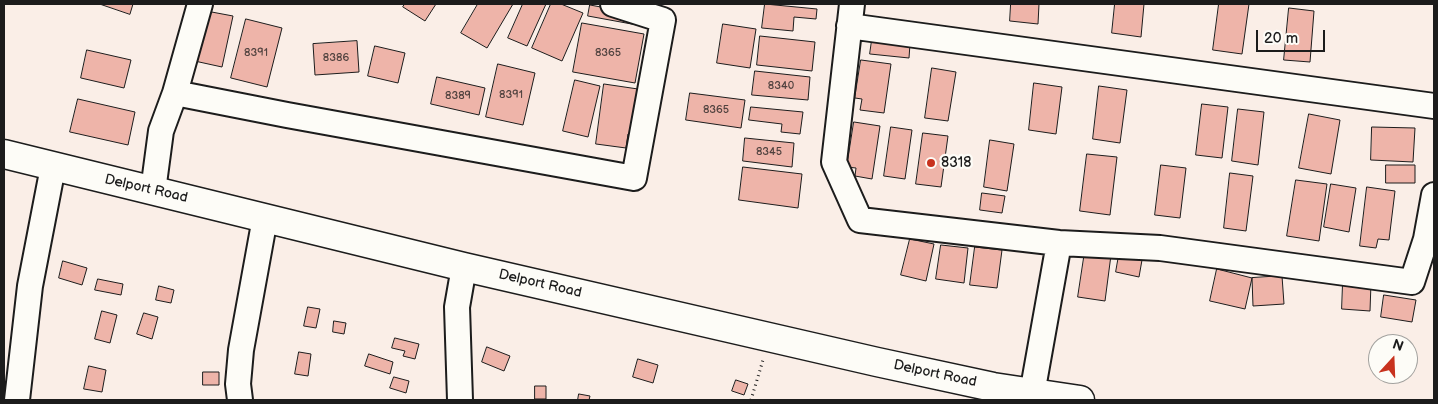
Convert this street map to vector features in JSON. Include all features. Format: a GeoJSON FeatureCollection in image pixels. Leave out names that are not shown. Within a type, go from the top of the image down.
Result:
{"type":"FeatureCollection","features":[{"type":"Feature","properties":{"kind":"main road","name":"Delport Road"},"geometry":{"type":"LineString","coordinates":[[4,154],[464,267],[770,337],[991,394],[1032,394],[1080,400]]}},
{"type":"Feature","properties":{"kind":"street"},"geometry":{"type":"LineString","coordinates":[[153,190],[161,131],[200,4]]}},
{"type":"Feature","properties":{"kind":"street"},"geometry":{"type":"LineString","coordinates":[[174,93],[634,178],[663,20],[613,4]]}},
{"type":"Feature","properties":{"kind":"street"},"geometry":{"type":"LineString","coordinates":[[1434,106],[850,15],[834,162],[860,220],[1059,243],[1160,248],[1412,282],[1426,239],[1434,194]]}},
{"type":"Feature","properties":{"kind":"street"},"geometry":{"type":"LineString","coordinates":[[17,400],[30,286],[53,167]]}},
{"type":"Feature","properties":{"kind":"street"},"geometry":{"type":"LineString","coordinates":[[240,400],[238,384],[241,350],[265,218]]}},
{"type":"Feature","properties":{"kind":"street"},"geometry":{"type":"LineString","coordinates":[[1032,394],[1059,243]]}},
{"type":"Feature","properties":{"kind":"street"},"geometry":{"type":"LineString","coordinates":[[460,400],[457,307],[464,267]]}},
{"type":"Feature","properties":{"kind":"path"},"geometry":{"type":"LineString","coordinates":[[751,400],[770,337]]}},
{"type":"Feature","properties":{"kind":"building"},"geometry":{"type":"Polygon","coordinates":[[[100,4],[133,4],[130,14],[100,4]]]}},
{"type":"Feature","properties":{"kind":"building"},"geometry":{"type":"Polygon","coordinates":[[[405,4],[436,4],[425,21],[403,7],[405,4]]]}},
{"type":"Feature","properties":{"kind":"building"},"geometry":{"type":"Polygon","coordinates":[[[478,4],[513,4],[487,48],[461,33],[478,4]]]}},
{"type":"Feature","properties":{"kind":"building"},"geometry":{"type":"Polygon","coordinates":[[[523,4],[546,4],[527,46],[508,38],[523,4]]]}},
{"type":"Feature","properties":{"kind":"building"},"geometry":{"type":"Polygon","coordinates":[[[551,4],[561,4],[583,13],[562,61],[532,48],[551,4]]]}},
{"type":"Feature","properties":{"kind":"building"},"geometry":{"type":"Polygon","coordinates":[[[765,4],[817,9],[816,19],[794,17],[793,31],[762,28],[765,4]]]}},
{"type":"Feature","properties":{"kind":"building"},"geometry":{"type":"Polygon","coordinates":[[[1011,4],[1039,4],[1038,24],[1010,21],[1011,4]]]}},
{"type":"Feature","properties":{"kind":"building"},"geometry":{"type":"Polygon","coordinates":[[[1115,4],[1144,4],[1141,37],[1112,33],[1115,4]]]}},
{"type":"Feature","properties":{"kind":"building"},"geometry":{"type":"Polygon","coordinates":[[[1219,4],[1249,4],[1242,54],[1213,50],[1219,4]]]}},
{"type":"Feature","properties":{"kind":"building"},"geometry":{"type":"Polygon","coordinates":[[[590,5],[639,14],[637,25],[588,16],[590,5]]]}},
{"type":"Feature","properties":{"kind":"building"},"geometry":{"type":"Polygon","coordinates":[[[1289,8],[1314,11],[1310,62],[1284,60],[1289,8]]]}},
{"type":"Feature","properties":{"kind":"building"},"geometry":{"type":"Polygon","coordinates":[[[201,10],[233,16],[222,67],[190,60],[201,10]]]}},
{"type":"Feature","properties":{"kind":"building"},"geometry":{"type":"Polygon","coordinates":[[[246,19],[282,28],[267,87],[231,78],[246,19]]]}},
{"type":"Feature","properties":{"kind":"building"},"geometry":{"type":"Polygon","coordinates":[[[582,23],[644,34],[635,83],[573,72],[582,23]]]}},
{"type":"Feature","properties":{"kind":"building"},"geometry":{"type":"Polygon","coordinates":[[[723,24],[756,29],[750,68],[717,63],[723,24]]]}},
{"type":"Feature","properties":{"kind":"building"},"geometry":{"type":"Polygon","coordinates":[[[760,36],[815,42],[812,71],[757,65],[760,36]]]}},
{"type":"Feature","properties":{"kind":"building"},"geometry":{"type":"Polygon","coordinates":[[[872,40],[910,44],[909,58],[870,54],[872,40]]]}},
{"type":"Feature","properties":{"kind":"building"},"geometry":{"type":"Polygon","coordinates":[[[357,41],[359,72],[315,75],[313,44],[357,41]]]}},
{"type":"Feature","properties":{"kind":"building"},"geometry":{"type":"Polygon","coordinates":[[[375,46],[405,53],[398,83],[368,76],[375,46]]]}},
{"type":"Feature","properties":{"kind":"building"},"geometry":{"type":"Polygon","coordinates":[[[87,50],[131,60],[124,88],[81,78],[87,50]]]}},
{"type":"Feature","properties":{"kind":"building"},"geometry":{"type":"Polygon","coordinates":[[[861,60],[891,64],[884,113],[860,110],[862,99],[855,98],[861,60]]]}},
{"type":"Feature","properties":{"kind":"building"},"geometry":{"type":"Polygon","coordinates":[[[498,64],[535,73],[523,125],[486,117],[498,64]]]}},
{"type":"Feature","properties":{"kind":"building"},"geometry":{"type":"Polygon","coordinates":[[[932,68],[956,72],[948,121],[925,118],[932,68]]]}},
{"type":"Feature","properties":{"kind":"building"},"geometry":{"type":"Polygon","coordinates":[[[755,71],[810,77],[808,100],[752,95],[755,71]]]}},
{"type":"Feature","properties":{"kind":"building"},"geometry":{"type":"Polygon","coordinates":[[[437,77],[485,88],[479,115],[431,104],[437,77]]]}},
{"type":"Feature","properties":{"kind":"building"},"geometry":{"type":"Polygon","coordinates":[[[575,80],[600,86],[588,137],[563,131],[575,80]]]}},
{"type":"Feature","properties":{"kind":"building"},"geometry":{"type":"Polygon","coordinates":[[[1034,83],[1062,87],[1056,134],[1029,130],[1034,83]]]}},
{"type":"Feature","properties":{"kind":"building"},"geometry":{"type":"Polygon","coordinates":[[[604,84],[638,89],[635,111],[636,135],[628,134],[626,148],[596,144],[604,84]]]}},
{"type":"Feature","properties":{"kind":"building"},"geometry":{"type":"Polygon","coordinates":[[[1099,86],[1127,90],[1120,143],[1093,139],[1099,86]]]}},
{"type":"Feature","properties":{"kind":"building"},"geometry":{"type":"Polygon","coordinates":[[[690,93],[745,100],[741,128],[686,120],[690,93]]]}},
{"type":"Feature","properties":{"kind":"building"},"geometry":{"type":"Polygon","coordinates":[[[78,99],[135,112],[128,145],[70,132],[78,99]]]}},
{"type":"Feature","properties":{"kind":"building"},"geometry":{"type":"Polygon","coordinates":[[[1202,104],[1228,107],[1222,158],[1196,155],[1202,104]]]}},
{"type":"Feature","properties":{"kind":"building"},"geometry":{"type":"Polygon","coordinates":[[[751,107],[803,112],[800,134],[781,132],[782,124],[749,120],[751,107]]]}},
{"type":"Feature","properties":{"kind":"building"},"geometry":{"type":"Polygon","coordinates":[[[1238,109],[1264,112],[1258,165],[1232,161],[1238,109]]]}},
{"type":"Feature","properties":{"kind":"building"},"geometry":{"type":"Polygon","coordinates":[[[1309,114],[1340,120],[1331,174],[1299,168],[1309,114]]]}},
{"type":"Feature","properties":{"kind":"building"},"geometry":{"type":"Polygon","coordinates":[[[854,122],[880,126],[872,179],[855,176],[856,168],[847,167],[854,122]]]}},
{"type":"Feature","properties":{"kind":"building"},"geometry":{"type":"Polygon","coordinates":[[[891,127],[912,130],[905,179],[884,176],[891,127]]]}},
{"type":"Feature","properties":{"kind":"building"},"geometry":{"type":"Polygon","coordinates":[[[1372,127],[1415,128],[1413,162],[1371,160],[1372,127]]]}},
{"type":"Feature","properties":{"kind":"building"},"geometry":{"type":"Polygon","coordinates":[[[923,133],[948,136],[941,187],[916,184],[923,133]]]}},
{"type":"Feature","properties":{"kind":"building"},"geometry":{"type":"Polygon","coordinates":[[[745,138],[794,143],[792,167],[743,161],[745,138]]]}},
{"type":"Feature","properties":{"kind":"building"},"geometry":{"type":"Polygon","coordinates":[[[990,140],[1014,144],[1007,191],[984,187],[990,140]]]}},
{"type":"Feature","properties":{"kind":"building"},"geometry":{"type":"Polygon","coordinates":[[[1087,154],[1117,157],[1110,215],[1080,211],[1087,154]]]}},
{"type":"Feature","properties":{"kind":"building"},"geometry":{"type":"Polygon","coordinates":[[[1161,165],[1186,168],[1180,218],[1155,215],[1161,165]]]}},
{"type":"Feature","properties":{"kind":"building"},"geometry":{"type":"Polygon","coordinates":[[[1386,165],[1415,165],[1415,183],[1386,183],[1386,165]]]}},
{"type":"Feature","properties":{"kind":"building"},"geometry":{"type":"Polygon","coordinates":[[[743,167],[802,174],[798,208],[739,200],[743,167]]]}},
{"type":"Feature","properties":{"kind":"building"},"geometry":{"type":"Polygon","coordinates":[[[1230,173],[1253,176],[1246,231],[1224,228],[1230,173]]]}},
{"type":"Feature","properties":{"kind":"building"},"geometry":{"type":"Polygon","coordinates":[[[1296,180],[1327,184],[1319,241],[1287,236],[1296,180]]]}},
{"type":"Feature","properties":{"kind":"building"},"geometry":{"type":"Polygon","coordinates":[[[1331,184],[1356,188],[1349,232],[1324,227],[1331,184]]]}},
{"type":"Feature","properties":{"kind":"building"},"geometry":{"type":"Polygon","coordinates":[[[1367,187],[1395,191],[1389,240],[1378,239],[1376,248],[1360,246],[1367,187]]]}},
{"type":"Feature","properties":{"kind":"building"},"geometry":{"type":"Polygon","coordinates":[[[982,193],[1005,196],[1002,213],[980,210],[982,193]]]}},
{"type":"Feature","properties":{"kind":"building"},"geometry":{"type":"Polygon","coordinates":[[[910,239],[934,244],[926,281],[901,275],[910,239]]]}},
{"type":"Feature","properties":{"kind":"building"},"geometry":{"type":"Polygon","coordinates":[[[941,245],[968,248],[964,283],[936,279],[941,245]]]}},
{"type":"Feature","properties":{"kind":"building"},"geometry":{"type":"Polygon","coordinates":[[[975,247],[1002,250],[997,288],[970,285],[975,247]]]}},
{"type":"Feature","properties":{"kind":"building"},"geometry":{"type":"Polygon","coordinates":[[[1085,251],[1111,255],[1105,301],[1078,297],[1085,251]]]}},
{"type":"Feature","properties":{"kind":"building"},"geometry":{"type":"Polygon","coordinates":[[[1119,255],[1142,260],[1139,277],[1116,272],[1119,255]]]}},
{"type":"Feature","properties":{"kind":"building"},"geometry":{"type":"Polygon","coordinates":[[[63,261],[87,268],[82,285],[59,278],[63,261]]]}},
{"type":"Feature","properties":{"kind":"building"},"geometry":{"type":"Polygon","coordinates":[[[1217,269],[1252,278],[1245,309],[1210,301],[1217,269]]]}},
{"type":"Feature","properties":{"kind":"building"},"geometry":{"type":"Polygon","coordinates":[[[1282,276],[1284,304],[1253,306],[1252,278],[1282,276]]]}},
{"type":"Feature","properties":{"kind":"building"},"geometry":{"type":"Polygon","coordinates":[[[98,279],[123,284],[121,295],[95,290],[98,279]]]}},
{"type":"Feature","properties":{"kind":"building"},"geometry":{"type":"Polygon","coordinates":[[[1343,282],[1371,283],[1370,311],[1342,309],[1343,282]]]}},
{"type":"Feature","properties":{"kind":"building"},"geometry":{"type":"Polygon","coordinates":[[[159,286],[174,290],[171,303],[156,300],[159,286]]]}},
{"type":"Feature","properties":{"kind":"building"},"geometry":{"type":"Polygon","coordinates":[[[1384,295],[1416,300],[1412,322],[1381,317],[1384,295]]]}},
{"type":"Feature","properties":{"kind":"building"},"geometry":{"type":"Polygon","coordinates":[[[308,307],[320,309],[316,328],[304,326],[308,307]]]}},
{"type":"Feature","properties":{"kind":"building"},"geometry":{"type":"Polygon","coordinates":[[[102,311],[117,315],[110,343],[95,339],[102,311]]]}},
{"type":"Feature","properties":{"kind":"building"},"geometry":{"type":"Polygon","coordinates":[[[144,313],[158,317],[152,339],[137,334],[144,313]]]}},
{"type":"Feature","properties":{"kind":"building"},"geometry":{"type":"Polygon","coordinates":[[[334,321],[346,323],[344,334],[333,332],[334,321]]]}},
{"type":"Feature","properties":{"kind":"building"},"geometry":{"type":"Polygon","coordinates":[[[395,338],[419,344],[415,359],[403,356],[405,351],[392,348],[395,338]]]}},
{"type":"Feature","properties":{"kind":"building"},"geometry":{"type":"Polygon","coordinates":[[[487,347],[510,356],[504,371],[482,362],[487,347]]]}},
{"type":"Feature","properties":{"kind":"building"},"geometry":{"type":"Polygon","coordinates":[[[299,352],[311,354],[308,376],[295,374],[299,352]]]}},
{"type":"Feature","properties":{"kind":"building"},"geometry":{"type":"Polygon","coordinates":[[[369,354],[393,362],[390,374],[365,366],[369,354]]]}},
{"type":"Feature","properties":{"kind":"building"},"geometry":{"type":"Polygon","coordinates":[[[638,359],[658,365],[653,383],[633,377],[638,359]]]}},
{"type":"Feature","properties":{"kind":"building"},"geometry":{"type":"Polygon","coordinates":[[[89,366],[106,370],[102,392],[84,389],[89,366]]]}},
{"type":"Feature","properties":{"kind":"building"},"geometry":{"type":"Polygon","coordinates":[[[203,372],[219,372],[219,385],[203,385],[203,372]]]}},
{"type":"Feature","properties":{"kind":"building"},"geometry":{"type":"Polygon","coordinates":[[[394,377],[409,381],[406,393],[390,388],[394,377]]]}},
{"type":"Feature","properties":{"kind":"building"},"geometry":{"type":"Polygon","coordinates":[[[736,380],[748,384],[744,395],[732,391],[736,380]]]}},
{"type":"Feature","properties":{"kind":"building"},"geometry":{"type":"Polygon","coordinates":[[[535,386],[546,386],[546,399],[535,399],[535,386]]]}},
{"type":"Feature","properties":{"kind":"building"},"geometry":{"type":"Polygon","coordinates":[[[579,394],[590,396],[589,400],[578,400],[579,394]]]}},
{"type":"Feature","properties":{"kind":"place","name":"8318"},"geometry":{"type":"Point","coordinates":[931,163]}}]}
